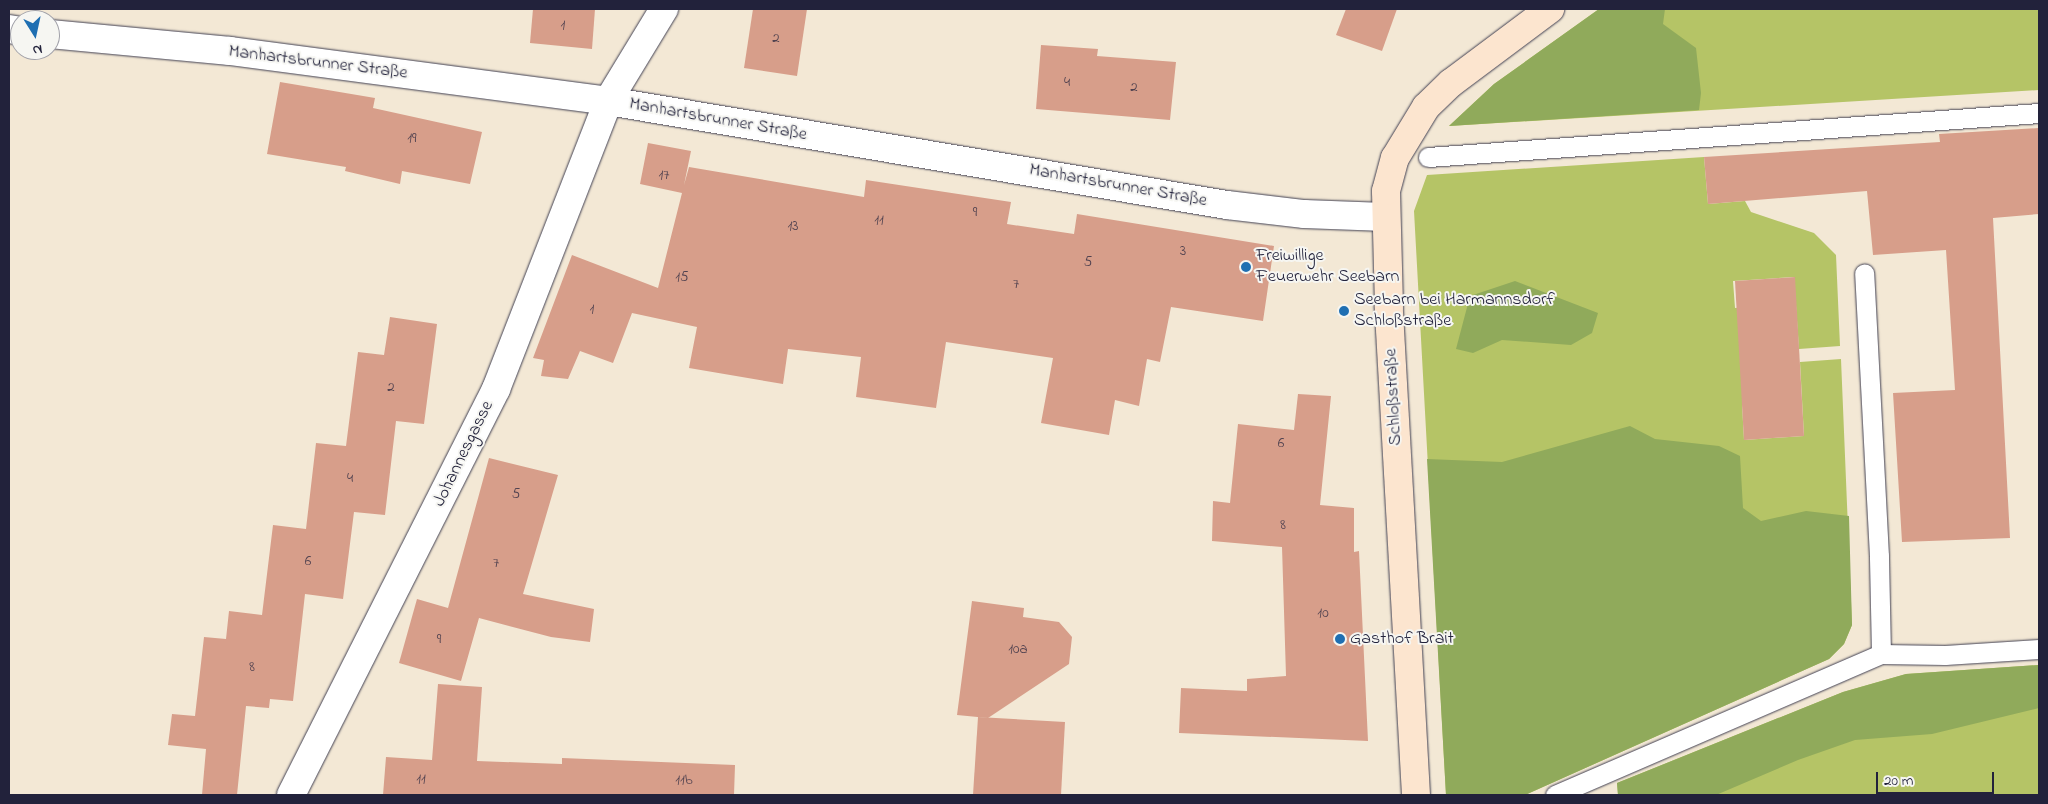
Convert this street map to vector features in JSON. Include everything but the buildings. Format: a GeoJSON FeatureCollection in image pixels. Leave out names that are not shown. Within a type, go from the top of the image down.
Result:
{"type":"FeatureCollection","features":[{"type":"Feature","properties":{"kind":"main road","name":"Schloßstraße"},"geometry":{"type":"LineString","coordinates":[[1416,795],[1385,217],[1386,191],[1395,158],[1426,107],[1450,82],[1550,9]]}},
{"type":"Feature","properties":{"kind":"street","name":"Johannesgasse"},"geometry":{"type":"LineString","coordinates":[[291,795],[496,389],[608,101],[664,9]]}},
{"type":"Feature","properties":{"kind":"street","name":"Manhartsbrunner Straße"},"geometry":{"type":"LineString","coordinates":[[60,35],[230,51],[608,101],[1227,205],[1304,214],[1385,217]]}},
{"type":"Feature","properties":{"kind":"lane"},"geometry":{"type":"LineString","coordinates":[[1428,157],[2039,113]]}},
{"type":"Feature","properties":{"kind":"lane"},"geometry":{"type":"LineString","coordinates":[[1864,273],[1879,556],[1881,654]]}},
{"type":"Feature","properties":{"kind":"lane"},"geometry":{"type":"LineString","coordinates":[[1555,795],[1587,788],[1881,654],[1946,655],[2039,649]]}},
{"type":"Feature","properties":{"kind":"green space"},"geometry":{"type":"Polygon","coordinates":[[[1599,9],[2039,9],[2039,90],[1449,126],[1494,84],[1599,9]]]}},
{"type":"Feature","properties":{"kind":"green space"},"geometry":{"type":"Polygon","coordinates":[[[1599,9],[1665,9],[1663,24],[1696,48],[1701,93],[1699,110],[1449,126],[1494,84],[1599,9]]]}},
{"type":"Feature","properties":{"kind":"green space"},"geometry":{"type":"Polygon","coordinates":[[[1704,157],[1708,204],[1745,201],[1751,212],[1814,233],[1836,255],[1840,346],[1799,349],[1794,277],[1733,281],[1735,308],[1756,306],[1762,402],[1742,404],[1744,440],[1804,436],[1800,362],[1841,359],[1852,625],[1844,644],[1829,659],[1525,795],[1446,795],[1414,211],[1427,175],[1704,157]]]}},
{"type":"Feature","properties":{"kind":"green space"},"geometry":{"type":"Polygon","coordinates":[[[1515,281],[1598,313],[1592,333],[1571,345],[1502,340],[1473,353],[1456,349],[1470,296],[1515,281]]]}},
{"type":"Feature","properties":{"kind":"green space"},"geometry":{"type":"Polygon","coordinates":[[[1630,426],[1655,439],[1719,446],[1740,456],[1743,508],[1761,521],[1806,511],[1849,516],[1852,625],[1844,644],[1829,659],[1525,795],[1446,795],[1427,459],[1502,462],[1630,426]]]}},
{"type":"Feature","properties":{"kind":"green space"},"geometry":{"type":"Polygon","coordinates":[[[2039,665],[2039,795],[1618,795],[1617,783],[1843,692],[1906,674],[2039,665]]]}},
{"type":"Feature","properties":{"kind":"green space"},"geometry":{"type":"Polygon","coordinates":[[[2039,665],[2039,708],[1932,734],[1855,740],[1798,760],[1716,795],[1618,795],[1617,783],[1843,692],[1906,674],[2039,665]]]}},
{"type":"Feature","properties":{"kind":"place","name":"Freiwillige Feuerwehr Seebarn"},"geometry":{"type":"Point","coordinates":[1246,267]}},
{"type":"Feature","properties":{"kind":"place","name":"Seebarn bei Harmannsdorf Schloßstraße"},"geometry":{"type":"Point","coordinates":[1344,311]}},
{"type":"Feature","properties":{"kind":"place","name":"Gasthof Brait"},"geometry":{"type":"Point","coordinates":[1340,639]}}]}
